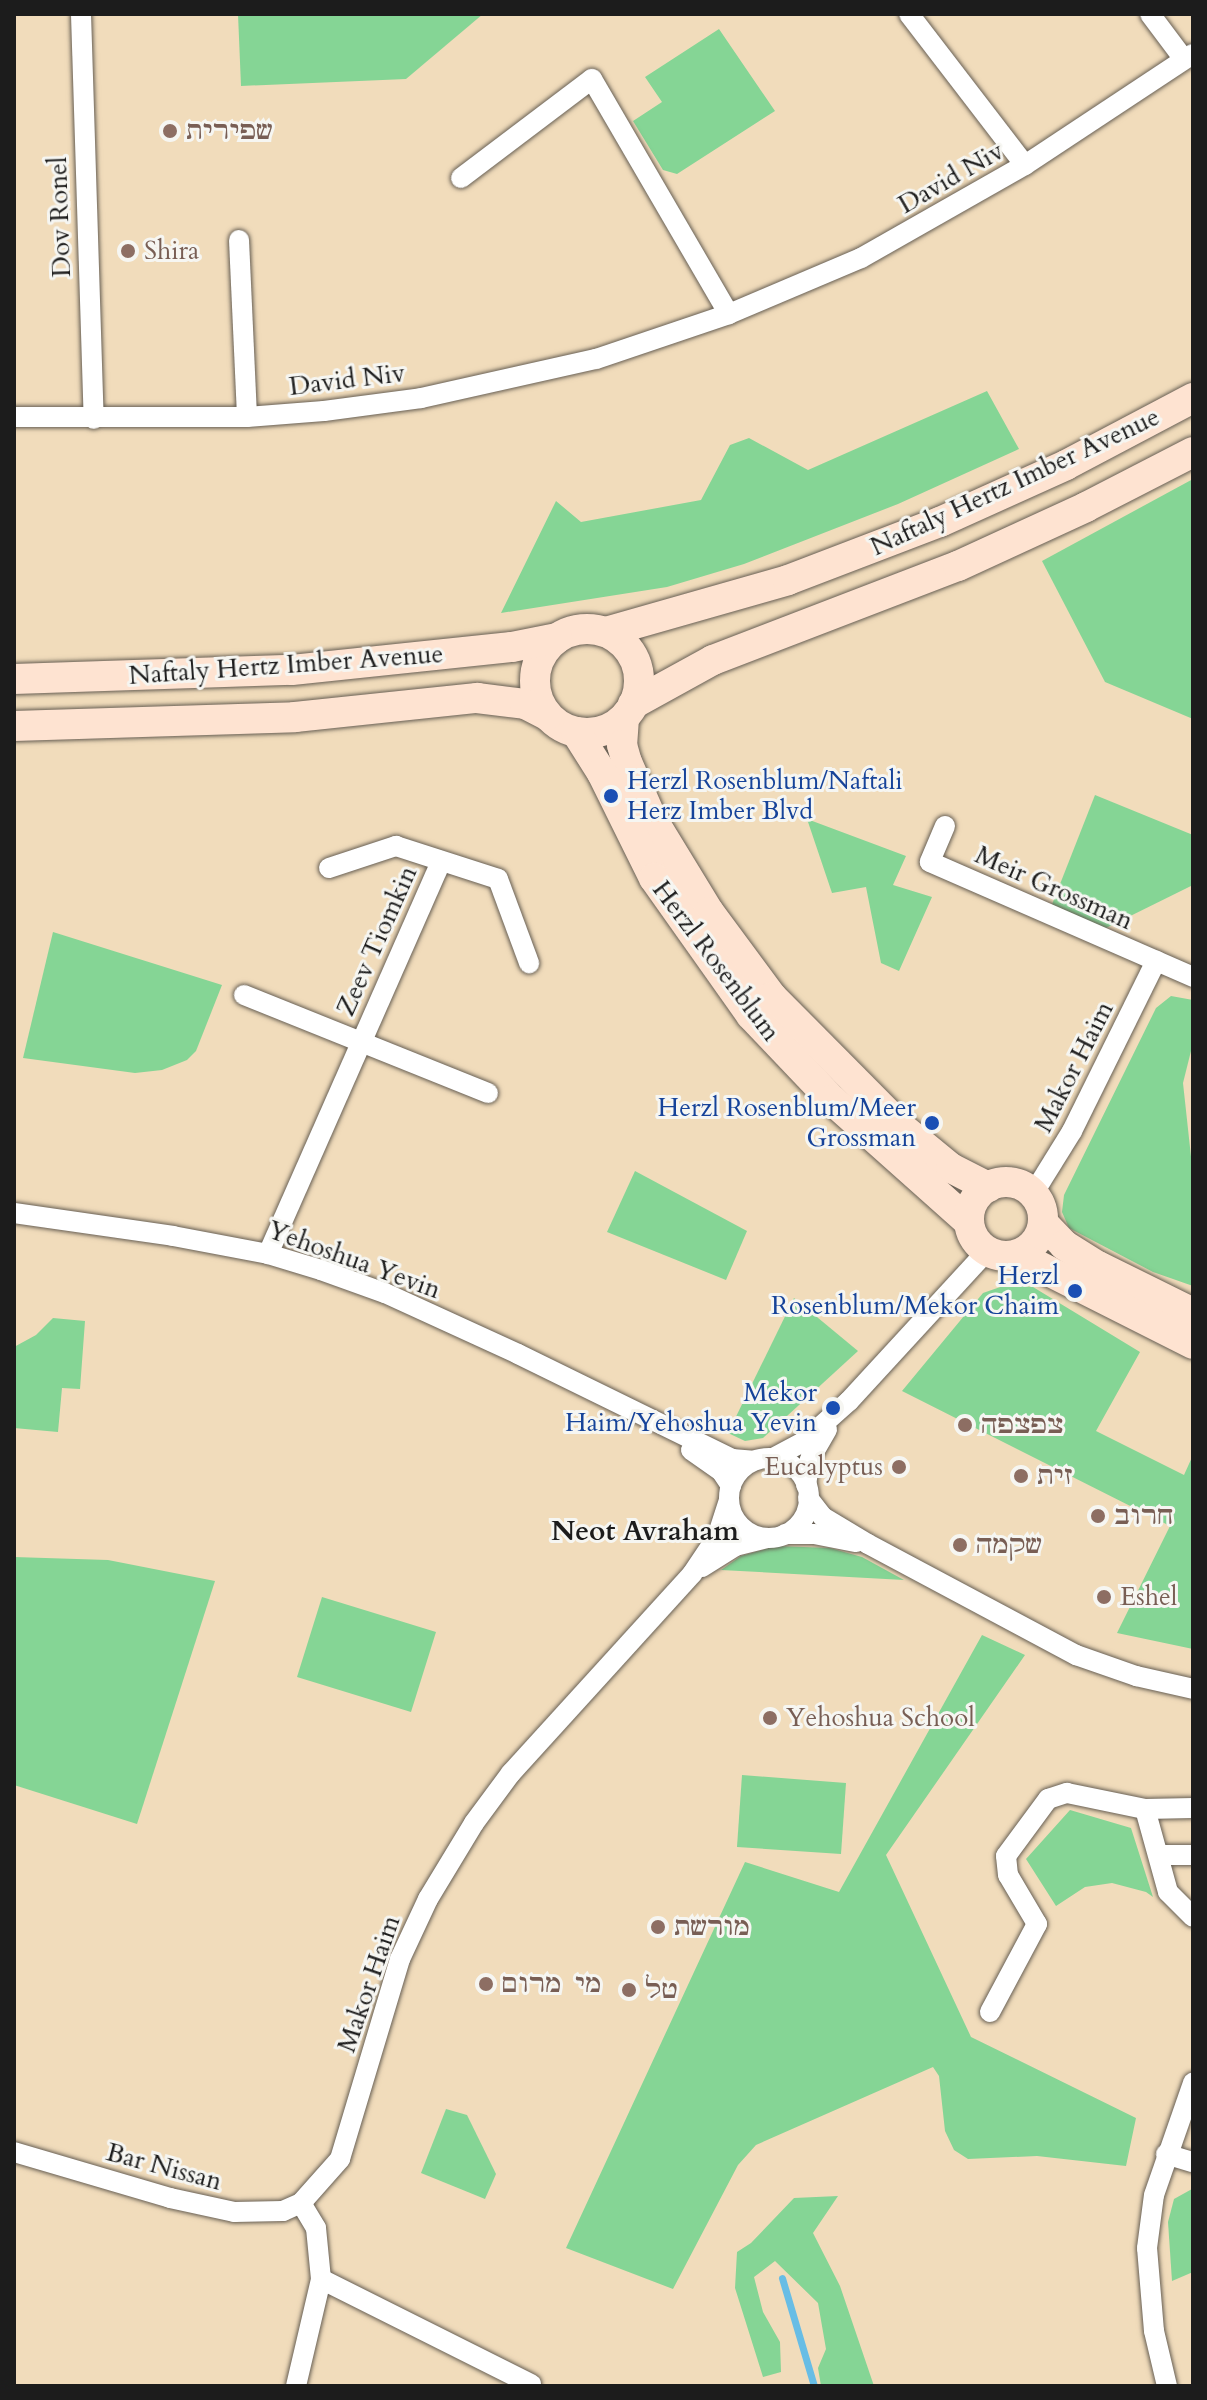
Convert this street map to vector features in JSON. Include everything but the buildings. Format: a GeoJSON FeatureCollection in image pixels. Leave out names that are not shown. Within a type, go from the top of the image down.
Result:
{"type":"FeatureCollection","features":[{"type":"Feature","properties":{"kind":"main road","name":"Naftaly Hertz Imber Avenue"},"geometry":{"type":"LineString","coordinates":[[606,632],[788,580],[940,522],[1066,465],[1193,398]]}},
{"type":"Feature","properties":{"kind":"main road","name":"Naftaly Hertz Imber Avenue"},"geometry":{"type":"LineString","coordinates":[[629,711],[713,660],[958,566],[1086,507],[1193,452]]}},
{"type":"Feature","properties":{"kind":"main road"},"geometry":{"type":"LineString","coordinates":[[580,629],[606,632],[627,647],[639,679],[629,711],[602,731],[576,732],[547,715],[539,700],[536,674],[545,651],[557,638],[580,629]]}},
{"type":"Feature","properties":{"kind":"main road","name":"Naftaly Hertz Imber Avenue"},"geometry":{"type":"LineString","coordinates":[[14,679],[292,670],[512,647],[557,638]]}},
{"type":"Feature","properties":{"kind":"main road","name":"Naftaly Hertz Imber Avenue"},"geometry":{"type":"LineString","coordinates":[[14,726],[295,717],[477,698],[515,701],[547,715]]}},
{"type":"Feature","properties":{"kind":"main road","name":"Herzl Rosenblum"},"geometry":{"type":"LineString","coordinates":[[629,711],[622,745],[651,817],[709,912],[772,997],[901,1127],[951,1168],[988,1187]]}},
{"type":"Feature","properties":{"kind":"main road","name":"Herzl Rosenblum"},"geometry":{"type":"LineString","coordinates":[[576,732],[594,759],[654,878],[751,1015],[832,1100],[969,1222]]}},
{"type":"Feature","properties":{"kind":"main road"},"geometry":{"type":"LineString","coordinates":[[1193,1313],[1098,1266],[1055,1238],[1043,1223],[1039,1203],[1033,1194],[1012,1182],[988,1187],[973,1202],[969,1222],[975,1239],[1193,1344]]}},
{"type":"Feature","properties":{"kind":"main road"},"geometry":{"type":"LineString","coordinates":[[1002,1253],[1034,1243],[1043,1223]]}},
{"type":"Feature","properties":{"kind":"street","name":"Dov Ronel"},"geometry":{"type":"LineString","coordinates":[[81,14],[94,419]]}},
{"type":"Feature","properties":{"kind":"street"},"geometry":{"type":"LineString","coordinates":[[909,14],[1025,165]]}},
{"type":"Feature","properties":{"kind":"street","name":"David Niv"},"geometry":{"type":"LineString","coordinates":[[14,417],[247,417],[421,398],[596,359],[729,314],[861,258],[1025,165],[1188,56],[1150,14]]}},
{"type":"Feature","properties":{"kind":"street"},"geometry":{"type":"LineString","coordinates":[[461,178],[592,79],[729,314]]}},
{"type":"Feature","properties":{"kind":"street"},"geometry":{"type":"LineString","coordinates":[[239,240],[247,417]]}},
{"type":"Feature","properties":{"kind":"street","name":"Meir Grossman"},"geometry":{"type":"LineString","coordinates":[[945,826],[930,862],[1193,977]]}},
{"type":"Feature","properties":{"kind":"street","name":"Zeev Tiomkin"},"geometry":{"type":"LineString","coordinates":[[329,868],[396,846],[498,879],[529,963]]}},
{"type":"Feature","properties":{"kind":"street","name":"Zeev Tiomkin"},"geometry":{"type":"LineString","coordinates":[[268,1254],[441,861]]}},
{"type":"Feature","properties":{"kind":"street","name":"Makor Haim"},"geometry":{"type":"LineString","coordinates":[[1033,1194],[1072,1131],[1156,961]]}},
{"type":"Feature","properties":{"kind":"street","name":"Zeev Tiomkin"},"geometry":{"type":"LineString","coordinates":[[244,995],[488,1093]]}},
{"type":"Feature","properties":{"kind":"street","name":"Yehoshua Yevin"},"geometry":{"type":"LineString","coordinates":[[14,1213],[173,1236],[268,1254],[385,1293],[732,1459],[763,1460]]}},
{"type":"Feature","properties":{"kind":"street"},"geometry":{"type":"LineString","coordinates":[[868,1544],[814,1534],[778,1536],[751,1533],[740,1525],[730,1493],[737,1473],[803,1442],[1002,1253]]}},
{"type":"Feature","properties":{"kind":"street"},"geometry":{"type":"LineString","coordinates":[[778,1536],[803,1518],[815,1447],[849,1401]]}},
{"type":"Feature","properties":{"kind":"street","name":"Yehoshua Yevin"},"geometry":{"type":"LineString","coordinates":[[656,1424],[721,1471],[730,1493]]}},
{"type":"Feature","properties":{"kind":"street"},"geometry":{"type":"LineString","coordinates":[[763,1460],[792,1465],[823,1517],[1076,1655],[1136,1676],[1193,1689]]}},
{"type":"Feature","properties":{"kind":"street","name":"Makor Haim"},"geometry":{"type":"LineString","coordinates":[[301,2203],[340,2159],[400,1959],[449,1863],[511,1773],[692,1574],[717,1537],[730,1493]]}},
{"type":"Feature","properties":{"kind":"street","name":"Makor Haim"},"geometry":{"type":"LineString","coordinates":[[692,1574],[735,1546],[778,1536]]}},
{"type":"Feature","properties":{"kind":"street"},"geometry":{"type":"LineString","coordinates":[[990,2012],[1037,1924],[1008,1875],[1006,1856],[1048,1799],[1067,1793],[1145,1809],[1193,1808]]}},
{"type":"Feature","properties":{"kind":"street"},"geometry":{"type":"LineString","coordinates":[[1145,1809],[1168,1892],[1193,1917]]}},
{"type":"Feature","properties":{"kind":"street"},"geometry":{"type":"LineString","coordinates":[[1159,1855],[1193,1855]]}},
{"type":"Feature","properties":{"kind":"street"},"geometry":{"type":"LineString","coordinates":[[1167,2386],[1152,2318],[1147,2248],[1154,2195],[1193,2083]]}},
{"type":"Feature","properties":{"kind":"street","name":"Bar Nissan"},"geometry":{"type":"LineString","coordinates":[[14,2152],[170,2198],[234,2212],[283,2211],[301,2203]]}},
{"type":"Feature","properties":{"kind":"street"},"geometry":{"type":"LineString","coordinates":[[1166,2154],[1193,2162]]}},
{"type":"Feature","properties":{"kind":"street"},"geometry":{"type":"LineString","coordinates":[[296,2386],[321,2279],[316,2228],[301,2203]]}},
{"type":"Feature","properties":{"kind":"street"},"geometry":{"type":"LineString","coordinates":[[321,2279],[531,2384]]}},
{"type":"Feature","properties":{"kind":"green space"},"geometry":{"type":"Polygon","coordinates":[[[238,14],[483,14],[406,79],[241,86],[238,14]]]}},
{"type":"Feature","properties":{"kind":"green space"},"geometry":{"type":"Polygon","coordinates":[[[719,29],[775,111],[677,174],[663,170],[633,121],[662,102],[645,77],[719,29]]]}},
{"type":"Feature","properties":{"kind":"green space"},"geometry":{"type":"Polygon","coordinates":[[[987,391],[1019,449],[898,504],[744,564],[667,587],[501,613],[556,501],[581,522],[701,500],[730,445],[749,438],[808,470],[987,391]]]}},
{"type":"Feature","properties":{"kind":"green space"},"geometry":{"type":"Polygon","coordinates":[[[1193,479],[1193,719],[1105,682],[1042,561],[1193,479]]]}},
{"type":"Feature","properties":{"kind":"green space"},"geometry":{"type":"Polygon","coordinates":[[[1095,795],[1193,835],[1193,885],[1104,929],[1051,907],[1095,795]]]}},
{"type":"Feature","properties":{"kind":"green space"},"geometry":{"type":"Polygon","coordinates":[[[807,819],[906,856],[893,885],[932,897],[899,971],[881,963],[866,887],[832,893],[807,819]]]}},
{"type":"Feature","properties":{"kind":"green space"},"geometry":{"type":"Polygon","coordinates":[[[53,932],[222,985],[196,1051],[187,1060],[162,1070],[135,1073],[23,1058],[53,932]]]}},
{"type":"Feature","properties":{"kind":"green space"},"geometry":{"type":"Polygon","coordinates":[[[1171,996],[1193,1000],[1193,1043],[1183,1083],[1193,1175],[1193,1286],[1153,1272],[1069,1228],[1062,1212],[1064,1195],[1156,1008],[1171,996]]]}},
{"type":"Feature","properties":{"kind":"green space"},"geometry":{"type":"Polygon","coordinates":[[[635,1171],[747,1231],[726,1280],[607,1232],[635,1171]]]}},
{"type":"Feature","properties":{"kind":"green space"},"geometry":{"type":"Polygon","coordinates":[[[1006,1285],[1033,1287],[1140,1352],[1096,1431],[1184,1475],[1193,1455],[1193,1649],[1117,1633],[1170,1526],[902,1391],[983,1293],[1006,1285]]]}},
{"type":"Feature","properties":{"kind":"green space"},"geometry":{"type":"Polygon","coordinates":[[[794,1298],[858,1351],[763,1438],[745,1441],[728,1433],[794,1298]]]}},
{"type":"Feature","properties":{"kind":"green space"},"geometry":{"type":"Polygon","coordinates":[[[53,1318],[85,1321],[80,1389],[62,1388],[58,1432],[14,1428],[14,1347],[36,1335],[53,1318]]]}},
{"type":"Feature","properties":{"kind":"green space"},"geometry":{"type":"Polygon","coordinates":[[[776,1546],[830,1548],[862,1557],[904,1580],[721,1570],[741,1556],[776,1546]]]}},
{"type":"Feature","properties":{"kind":"green space"},"geometry":{"type":"Polygon","coordinates":[[[14,1557],[108,1560],[215,1581],[137,1824],[14,1785],[14,1557]]]}},
{"type":"Feature","properties":{"kind":"green space"},"geometry":{"type":"Polygon","coordinates":[[[322,1597],[436,1632],[411,1712],[297,1677],[322,1597]]]}},
{"type":"Feature","properties":{"kind":"green space"},"geometry":{"type":"Polygon","coordinates":[[[982,1635],[1025,1655],[886,1855],[971,2037],[1136,2118],[1126,2166],[1037,2156],[968,2159],[954,2150],[945,2131],[939,2076],[933,2067],[756,2145],[738,2165],[673,2289],[566,2248],[745,1862],[839,1892],[982,1635]]]}},
{"type":"Feature","properties":{"kind":"green space"},"geometry":{"type":"Polygon","coordinates":[[[742,1775],[846,1783],[841,1854],[737,1847],[742,1775]]]}},
{"type":"Feature","properties":{"kind":"green space"},"geometry":{"type":"Polygon","coordinates":[[[1070,1810],[1131,1828],[1153,1897],[1146,1892],[1112,1883],[1085,1887],[1056,1906],[1026,1859],[1070,1810]]]}},
{"type":"Feature","properties":{"kind":"green space"},"geometry":{"type":"Polygon","coordinates":[[[446,2109],[467,2115],[496,2174],[485,2199],[421,2173],[446,2109]]]}},
{"type":"Feature","properties":{"kind":"green space"},"geometry":{"type":"Polygon","coordinates":[[[1192,2189],[1193,2272],[1172,2281],[1168,2222],[1174,2199],[1192,2189]]]}},
{"type":"Feature","properties":{"kind":"green space"},"geometry":{"type":"Polygon","coordinates":[[[838,2196],[813,2233],[840,2286],[874,2386],[821,2386],[818,2368],[826,2349],[818,2303],[775,2261],[754,2277],[763,2312],[780,2342],[781,2372],[763,2377],[735,2288],[737,2252],[751,2243],[794,2198],[838,2196]]]}},
{"type":"Feature","properties":{"kind":"waterway"},"geometry":{"type":"LineString","coordinates":[[782,2278],[814,2386]]}},
{"type":"Feature","properties":{"kind":"place","name":"שפירית"},"geometry":{"type":"Point","coordinates":[170,131]}},
{"type":"Feature","properties":{"kind":"place","name":"Shira"},"geometry":{"type":"Point","coordinates":[128,251]}},
{"type":"Feature","properties":{"kind":"place","name":"Herzl Rosenblum/Naftali Herz Imber Blvd"},"geometry":{"type":"Point","coordinates":[611,796]}},
{"type":"Feature","properties":{"kind":"place","name":"Herzl Rosenblum/Meer Grossman"},"geometry":{"type":"Point","coordinates":[932,1123]}},
{"type":"Feature","properties":{"kind":"place","name":"Herzl Rosenblum/Mekor Chaim"},"geometry":{"type":"Point","coordinates":[1075,1291]}},
{"type":"Feature","properties":{"kind":"place","name":"Mekor Haim/Yehoshua Yevin"},"geometry":{"type":"Point","coordinates":[833,1408]}},
{"type":"Feature","properties":{"kind":"place","name":"צפצפה"},"geometry":{"type":"Point","coordinates":[965,1425]}},
{"type":"Feature","properties":{"kind":"place","name":"Eucalyptus"},"geometry":{"type":"Point","coordinates":[899,1467]}},
{"type":"Feature","properties":{"kind":"place","name":"זית"},"geometry":{"type":"Point","coordinates":[1021,1476]}},
{"type":"Feature","properties":{"kind":"place","name":"חרוב"},"geometry":{"type":"Point","coordinates":[1098,1516]}},
{"type":"Feature","properties":{"kind":"place","name":"שקמה"},"geometry":{"type":"Point","coordinates":[960,1545]}},
{"type":"Feature","properties":{"kind":"place","name":"Eshel"},"geometry":{"type":"Point","coordinates":[1104,1597]}},
{"type":"Feature","properties":{"kind":"place","name":"Yehoshua School"},"geometry":{"type":"Point","coordinates":[770,1718]}},
{"type":"Feature","properties":{"kind":"place","name":"מורשת"},"geometry":{"type":"Point","coordinates":[658,1927]}},
{"type":"Feature","properties":{"kind":"place","name":"מי מרום"},"geometry":{"type":"Point","coordinates":[486,1984]}},
{"type":"Feature","properties":{"kind":"place","name":"טל"},"geometry":{"type":"Point","coordinates":[629,1990]}},
{"type":"Feature","properties":{"kind":"district","name":"Neot Avraham"},"geometry":{"type":"Point","coordinates":[645,1531]}}]}
